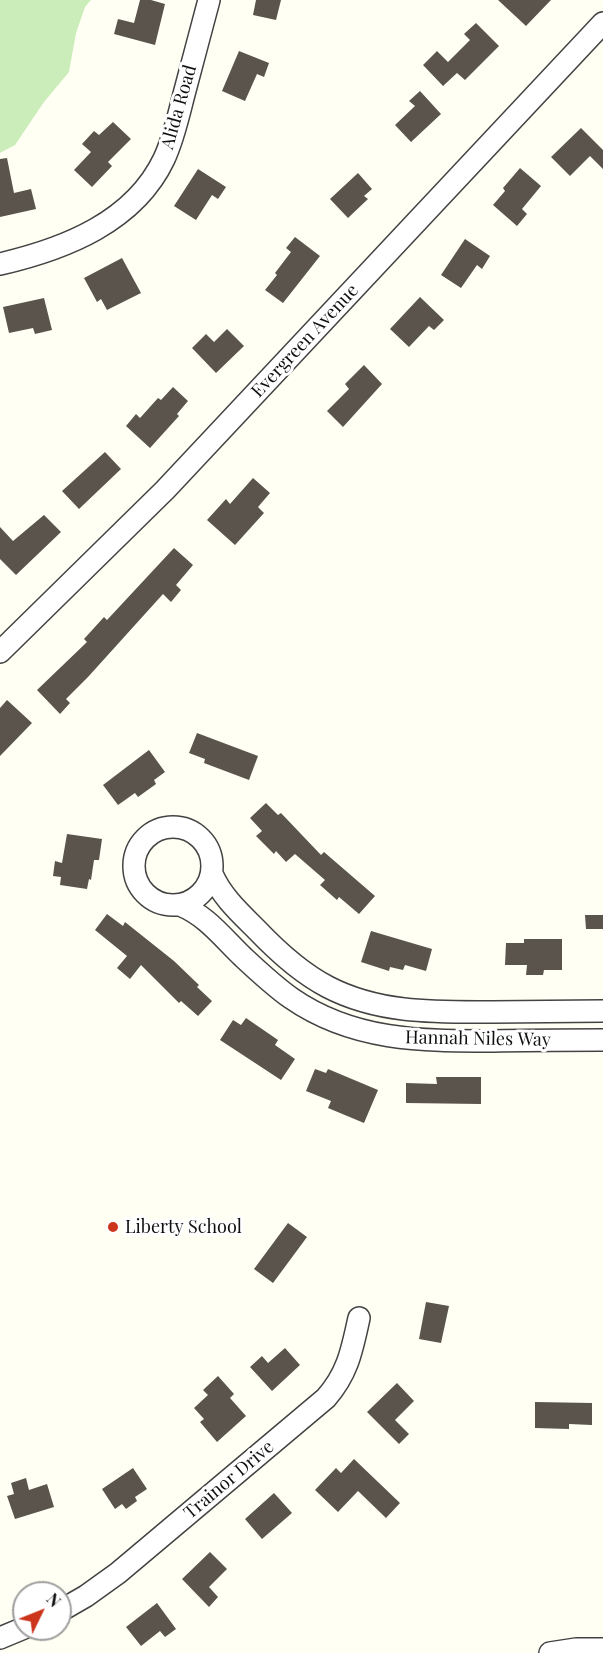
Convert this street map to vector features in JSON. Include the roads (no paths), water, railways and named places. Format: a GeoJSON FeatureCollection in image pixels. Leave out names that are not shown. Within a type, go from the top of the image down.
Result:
{"type":"FeatureCollection","features":[{"type":"Feature","properties":{"kind":"street","name":"Alida Road"},"geometry":{"type":"LineString","coordinates":[[0,264],[54,248],[94,231],[121,213],[151,181],[165,158],[174,132],[209,0]]}},
{"type":"Feature","properties":{"kind":"street","name":"Evergreen Avenue"},"geometry":{"type":"LineString","coordinates":[[0,652],[165,490],[603,23]]}},
{"type":"Feature","properties":{"kind":"street","name":"Hannah Niles Way"},"geometry":{"type":"LineString","coordinates":[[603,1011],[408,1011],[340,993],[309,976],[278,950],[228,901],[212,874],[212,859],[207,847],[192,832],[178,828],[164,829],[146,838],[136,856],[135,870],[138,883],[146,894],[156,902],[180,905],[208,921],[242,956],[282,991],[316,1013],[344,1024],[388,1036],[420,1040],[603,1040]]}},
{"type":"Feature","properties":{"kind":"street"},"geometry":{"type":"LineString","coordinates":[[180,905],[193,900],[203,892],[212,874]]}},
{"type":"Feature","properties":{"kind":"street"},"geometry":{"type":"LineString","coordinates":[[573,1011],[574,1040]]}},
{"type":"Feature","properties":{"kind":"street","name":"Trainor Drive"},"geometry":{"type":"LineString","coordinates":[[72,1604],[118,1573],[326,1398],[347,1366],[359,1318]]}},
{"type":"Feature","properties":{"kind":"street"},"geometry":{"type":"LineString","coordinates":[[550,1653],[576,1649],[603,1650]]}},
{"type":"Feature","properties":{"kind":"place","name":"Liberty School"},"geometry":{"type":"Point","coordinates":[113,1227]}}]}
